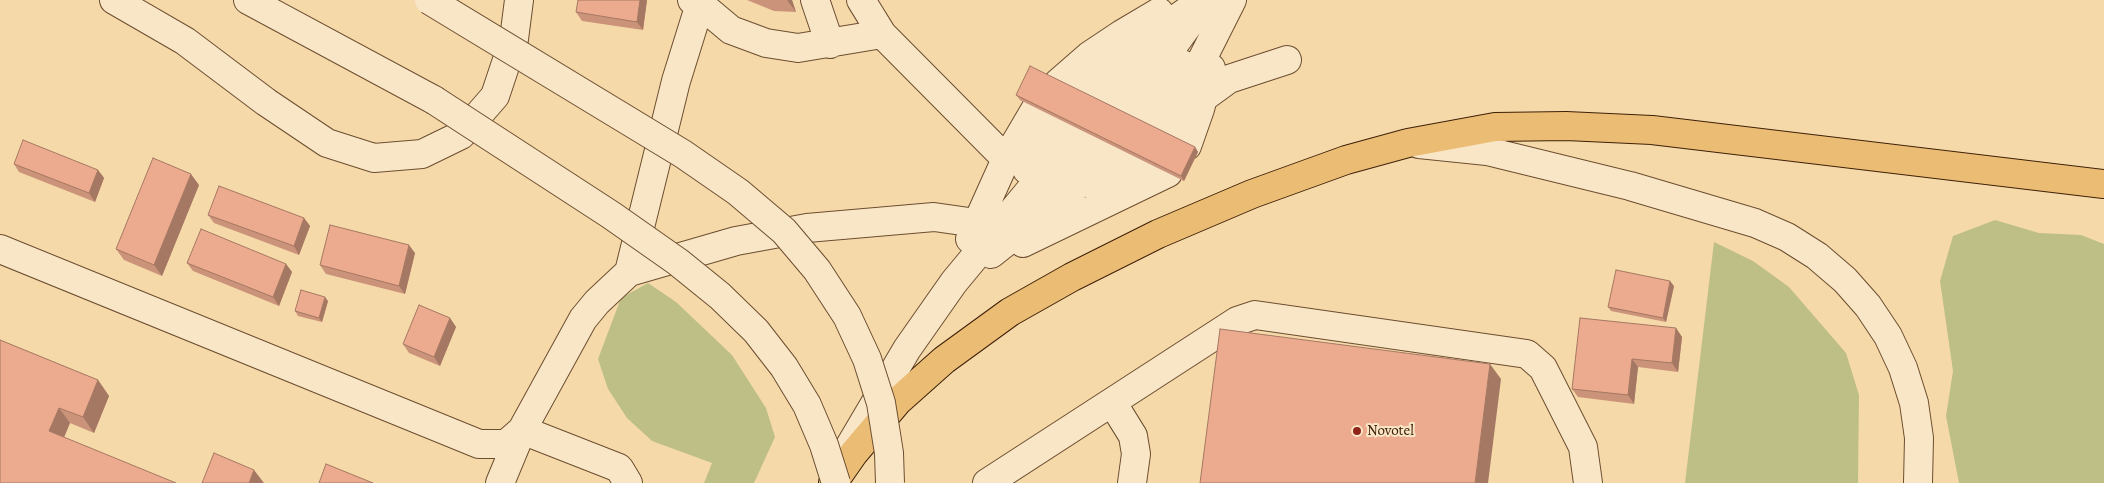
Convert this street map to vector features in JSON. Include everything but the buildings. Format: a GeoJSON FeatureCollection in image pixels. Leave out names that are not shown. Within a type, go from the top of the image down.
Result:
{"type":"FeatureCollection","features":[{"type":"Feature","properties":{"kind":"main road"},"geometry":{"type":"LineString","coordinates":[[835,483],[854,453],[898,401],[944,360],[1010,312],[1072,277],[1124,251],[1227,205],[1346,160],[1408,143],[1495,127],[1566,126],[1652,130],[2104,184]]}},
{"type":"Feature","properties":{"kind":"street"},"geometry":{"type":"LineString","coordinates":[[114,0],[185,41],[266,102],[327,143],[374,158],[422,154],[461,134],[495,96],[514,39],[519,0]]}},
{"type":"Feature","properties":{"kind":"street"},"geometry":{"type":"LineString","coordinates":[[248,0],[434,100]]}},
{"type":"Feature","properties":{"kind":"street"},"geometry":{"type":"LineString","coordinates":[[288,0],[434,100],[626,226],[678,262],[720,296],[756,331],[793,382],[810,413],[824,445],[835,483]]}},
{"type":"Feature","properties":{"kind":"street"},"geometry":{"type":"LineString","coordinates":[[429,0],[683,154],[738,192],[784,231],[818,270],[848,316],[867,359],[881,403],[890,483]]}},
{"type":"Feature","properties":{"kind":"street"},"geometry":{"type":"LineString","coordinates":[[815,0],[830,44]]}},
{"type":"Feature","properties":{"kind":"street"},"geometry":{"type":"LineString","coordinates":[[862,0],[882,34],[1006,159]]}},
{"type":"Feature","properties":{"kind":"street"},"geometry":{"type":"LineString","coordinates":[[1058,83],[1089,56],[1179,0]]}},
{"type":"Feature","properties":{"kind":"street"},"geometry":{"type":"LineString","coordinates":[[1203,98],[1216,1]]}},
{"type":"Feature","properties":{"kind":"street"},"geometry":{"type":"LineString","coordinates":[[1134,120],[1216,1]]}},
{"type":"Feature","properties":{"kind":"street"},"geometry":{"type":"LineString","coordinates":[[1134,120],[1216,1]]}},
{"type":"Feature","properties":{"kind":"street"},"geometry":{"type":"LineString","coordinates":[[629,272],[696,2],[731,30],[766,43],[798,48],[882,34]]}},
{"type":"Feature","properties":{"kind":"street"},"geometry":{"type":"LineString","coordinates":[[1134,120],[1203,98],[1229,79],[1287,60]]}},
{"type":"Feature","properties":{"kind":"street"},"geometry":{"type":"LineString","coordinates":[[828,483],[907,349],[954,282],[982,231],[1006,159],[1036,108]]}},
{"type":"Feature","properties":{"kind":"street"},"geometry":{"type":"LineString","coordinates":[[982,231],[1102,140]]}},
{"type":"Feature","properties":{"kind":"street"},"geometry":{"type":"LineString","coordinates":[[1036,237],[1102,140]]}},
{"type":"Feature","properties":{"kind":"street"},"geometry":{"type":"LineString","coordinates":[[954,282],[976,266],[1102,140]]}},
{"type":"Feature","properties":{"kind":"street"},"geometry":{"type":"LineString","coordinates":[[1408,143],[1487,151],[1630,186],[1754,223],[1787,237],[1817,256],[1845,280],[1868,306],[1888,336],[1903,368],[1914,403],[1919,438],[1918,483]]}},
{"type":"Feature","properties":{"kind":"street"},"geometry":{"type":"LineString","coordinates":[[976,266],[1168,172]]}},
{"type":"Feature","properties":{"kind":"street"},"geometry":{"type":"LineString","coordinates":[[500,483],[522,430],[583,319],[597,302],[629,272],[736,241],[807,228],[934,218],[982,231]]}},
{"type":"Feature","properties":{"kind":"street"},"geometry":{"type":"LineString","coordinates":[[0,249],[478,444],[506,444],[522,430]]}},
{"type":"Feature","properties":{"kind":"street"},"geometry":{"type":"LineString","coordinates":[[987,483],[1237,320],[1255,315],[1527,354],[1543,368],[1583,447],[1588,483]]}},
{"type":"Feature","properties":{"kind":"street"},"geometry":{"type":"LineString","coordinates":[[1112,402],[1134,436],[1136,454],[1132,483]]}},
{"type":"Feature","properties":{"kind":"street"},"geometry":{"type":"LineString","coordinates":[[522,430],[619,468],[628,483]]}},
{"type":"Feature","properties":{"kind":"green space"},"geometry":{"type":"Polygon","coordinates":[[[1995,220],[2039,233],[2081,235],[2104,244],[2104,483],[1959,483],[1946,416],[1953,371],[1940,281],[1953,236],[1995,220]]]}},
{"type":"Feature","properties":{"kind":"green space"},"geometry":{"type":"Polygon","coordinates":[[[1714,242],[1753,261],[1789,287],[1846,353],[1859,395],[1858,483],[1685,483],[1714,242]]]}},
{"type":"Feature","properties":{"kind":"green space"},"geometry":{"type":"Polygon","coordinates":[[[648,283],[676,302],[732,355],[766,408],[775,437],[754,483],[704,483],[712,463],[652,441],[627,418],[608,389],[598,359],[621,298],[648,283]]]}},
{"type":"Feature","properties":{"kind":"place","name":"Novotel"},"geometry":{"type":"Point","coordinates":[1357,431]}}]}
